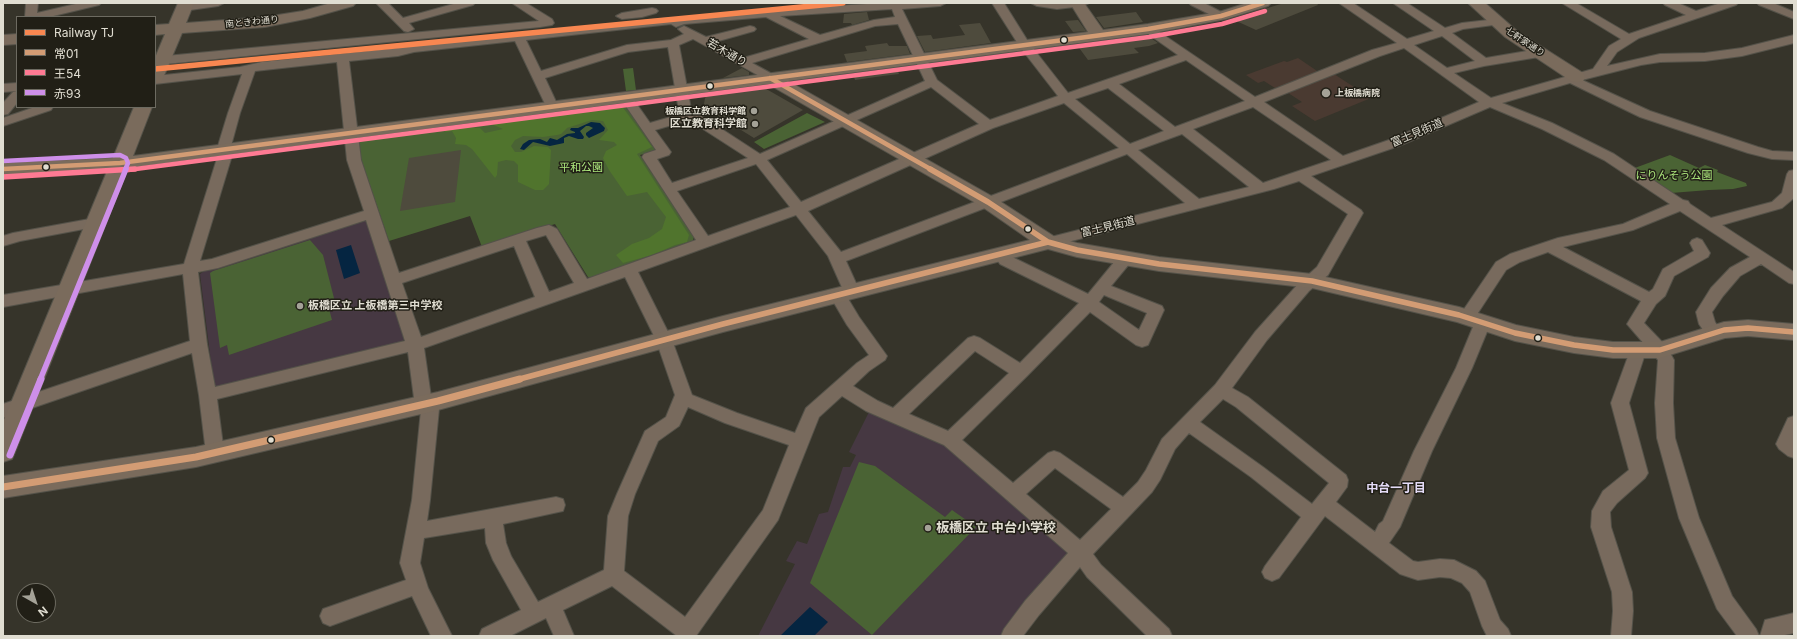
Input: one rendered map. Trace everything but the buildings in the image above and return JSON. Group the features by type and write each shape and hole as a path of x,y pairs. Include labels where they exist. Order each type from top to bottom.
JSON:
{"street":[{"path":"31,16 32,3"},
{"path":"38,16 95,3"},
{"path":"156,71 184,6 218,3"},
{"name":"南ときわ通り","path":"156,30 234,25 279,20 348,3"},
{"path":"382,3 412,33 413,36"},
{"path":"401,22 468,3"},
{"path":"518,3 548,21 548,23"},
{"name":"若木通り","path":"639,3 988,202 1048,242 1077,250 1125,259 1312,281 1475,320 1515,333 1574,345 1638,351 1660,350 1724,330 1748,328 1794,332"},
{"path":"156,71 250,68 398,52 414,48 682,21 895,4 940,3"},
{"path":"998,3 1024,45 1066,98 1196,204"},
{"path":"1037,3 1052,6 1080,4 1098,35"},
{"path":"1195,3 1221,16"},
{"path":"3,169 120,162 1024,45 1148,28 1221,16 1263,3"},
{"path":"1345,3 1405,43 1465,87 1490,102 1595,149 1683,204 1794,279"},
{"path":"1399,3 1444,32 1484,62"},
{"name":"七軒家通り","path":"1476,3 1497,22 1574,78"},
{"path":"1569,4 1589,3"},
{"path":"1669,3 1695,15"},
{"path":"1597,72 1612,50 1629,39 1647,30 1695,15 1719,5 1732,3"},
{"path":"1763,3 1794,16"},
{"path":"156,71 413,36 747,4"},
{"path":"895,4 932,82 988,125"},
{"path":"1569,4 1610,30 1629,39"},
{"path":"769,13 772,16 819,39"},
{"path":"742,62 874,23 902,20"},
{"path":"838,259 1405,43 1462,26 1497,22"},
{"path":"1148,28 1341,161"},
{"path":"706,41 750,29"},
{"path":"538,76 627,50 673,44 694,34"},
{"path":"519,37 552,106"},
{"path":"3,40 16,39"},
{"name":"富士見街道","path":"3,487 215,453 428,403 664,340 1260,188 1394,143 1490,102 1574,78 1647,60 1704,57 1742,52 1794,39"},
{"path":"614,575 687,631 771,514 812,413 863,367 879,356 853,322 845,294 838,259 799,209 759,159 685,111 673,44"},
{"path":"1445,72 1484,62 1539,53"},
{"path":"208,395 415,345 799,209 988,125 1187,56"},
{"path":"343,58 354,160 415,345 423,398 428,403 430,409 421,500 410,563 418,585 442,636"},
{"path":"215,453 208,395 199,344 190,268 226,149 234,113 250,68"},
{"path":"3,78 16,76"},
{"path":"1574,78 1599,94 1665,121 1753,150 1772,155 1793,156 1794,142"},
{"path":"668,189 759,159 932,82"},
{"path":"1110,83 1260,188"},
{"path":"3,88 16,87"},
{"path":"3,111 16,96"},
{"path":"625,96 664,152 649,156 668,189 705,242"},
{"path":"3,122 45,108"},
{"path":"3,452 12,408 70,289 95,223 143,108"},
{"path":"648,128 691,115"},
{"path":"1710,223 1776,205 1789,195 1794,174"},
{"path":"1011,636 1032,608 1081,553 1145,487 1153,475 1168,444 1221,390 1261,336 1304,287 1323,272 1356,214 1300,175"},
{"path":"1378,546 1386,530 1390,527 1423,450 1464,368 1475,320 1491,279 1501,266 1515,258 1549,246 1628,227 1683,204"},
{"path":"3,301 213,264 372,213"},
{"path":"3,241 18,236 95,223"},
{"path":"393,281 542,231 549,230 552,232 583,286"},
{"path":"518,239 544,299"},
{"path":"1697,243 1703,253 1668,274 1659,292 1650,300 1635,324 1660,350 1666,360 1664,403 1666,438 1689,518 1724,602 1749,636"},
{"path":"1549,246 1650,300"},
{"path":"1000,254 1005,260 1081,297 1142,341 1156,310 1101,288"},
{"path":"1714,333 1707,324 1704,312 1717,292 1734,272 1761,258"},
{"path":"950,440 1021,372 1088,303 1125,259"},
{"path":"614,575 618,516 626,494 651,436 673,421 684,395 664,340 629,270"},
{"path":"896,416 974,342 1021,372"},
{"path":"12,408 199,344"},
{"path":"1621,636 1623,611 1622,592 1601,527 1601,511 1610,497 1639,473 1620,403 1638,351"},
{"path":"840,387 872,406 950,440 1081,553 1094,571 1162,636"},
{"path":"1221,390 1242,402 1339,480 1338,487 1318,510 1272,572"},
{"path":"683,398 731,418 800,442"},
{"path":"1188,423 1257,472 1378,546 1407,568 1418,571 1440,568 1454,569 1469,577 1478,587 1492,626 1501,636"},
{"path":"1794,423 1785,444 1794,451"},
{"path":"1013,495 1054,458 1124,508"},
{"path":"416,531 493,518 556,505"},
{"path":"493,518 496,543 503,560 564,636"},
{"path":"489,636 614,575"},
{"path":"330,616 418,585"},
{"path":"1770,636 1772,627 1794,623"}],"shaded area":[{"name":"上板橋病院","path":"1298,58 1326,77 1334,74 1371,98 1315,121 1292,106 1302,102 1279,87 1275,88 1264,81 1258,83 1246,75 1284,61 1287,62"},
{"name":"板橋区立 上板橋第三中学校","path":"365,219 369,220 406,337 402,342 223,387 214,386 200,274 210,267"},
{"name":"板橋区立 中台小学校","path":"869,412 950,446 1067,548 1070,555 1004,636 758,636 795,564 786,561 797,541 807,544 819,514 828,512 843,467 850,467 856,455 849,452"}],"green space":[{"path":"633,68 636,90 626,91 623,69"},
{"name":"平和公園","path":"623,103 656,148 654,151 640,155 694,237 692,243 594,277 588,277 555,224 482,247 470,216 389,241 360,157 358,138 363,135"},
{"path":"621,105 652,147 637,154 689,235 687,242 675,245 652,255 623,263 616,255 632,244 649,238 662,229 666,217 647,192 627,196 609,170 603,158 606,151 617,145 614,142 599,140 608,130 603,121 592,120 567,128 561,134 557,135 543,137 523,136 515,140 511,146 515,152 521,152 534,146 548,147 551,150 549,184 543,190 535,190 518,182 518,165 514,161 506,160 498,162 497,175 495,178 472,149 466,145 455,144 456,138 452,131 445,132 447,125 459,123 459,127 480,128 485,133 503,129 489,123 492,119"},
{"path":"807,113 825,122 764,149 754,142"},
{"name":"にりんそう公園","path":"1670,155 1699,168 1705,165 1718,170 1717,172 1746,183 1747,186 1733,189 1671,193 1632,169"},
{"path":"310,240 323,255 336,306 329,309 332,320 229,355 227,345 220,348 210,273"},
{"path":"859,462 875,466 945,517 952,510 976,527 872,635 810,583"}],"water":[{"path":"591,122 600,123 605,128 604,131 589,138 586,133 593,128 586,126 580,131 584,137 583,139 569,136 564,138 564,143 550,146 533,142 524,150 520,149 523,144 529,140 540,139 547,142 550,138 557,140 567,134 575,133 570,130 571,128 578,128"},
{"path":"351,245 360,273 344,279 336,250"},
{"path":"810,607 828,622 814,636 780,636"}],"railway":[{"path":"792,7 833,3"}],"rail line":[{"name":"TJ","path":"156,69 843,3"}],"transit line":[{"name":"常01","path":"3,169 120,163 1148,29 1221,16 1263,3"},
{"name":"王54","path":"3,177 121,171 1149,37 1222,24 1265,11"},
{"name":"常01","path":"770,78 988,202 1048,242 1077,250 1159,264 1312,281 1459,315 1515,333 1574,345 1613,350 1660,350 1724,330 1748,328 1794,332"},
{"name":"赤93","path":"3,161 120,155 126,158 128,163 10,455"},
{"name":"常01","path":"3,487 196,457 438,401 723,324 1048,242"}],"place":[{"name":"上板橋病院","path":"1326,93"},
{"name":"板橋区立教育科学館","path":"754,111"},
{"name":"区立教育科学館","path":"755,124"},
{"name":"板橋区立 上板橋第三中学校","path":"300,306"},
{"name":"板橋区立 中台小学校","path":"928,528"}],"district":[{"name":"中台一丁目","path":"1396,488"}]}
